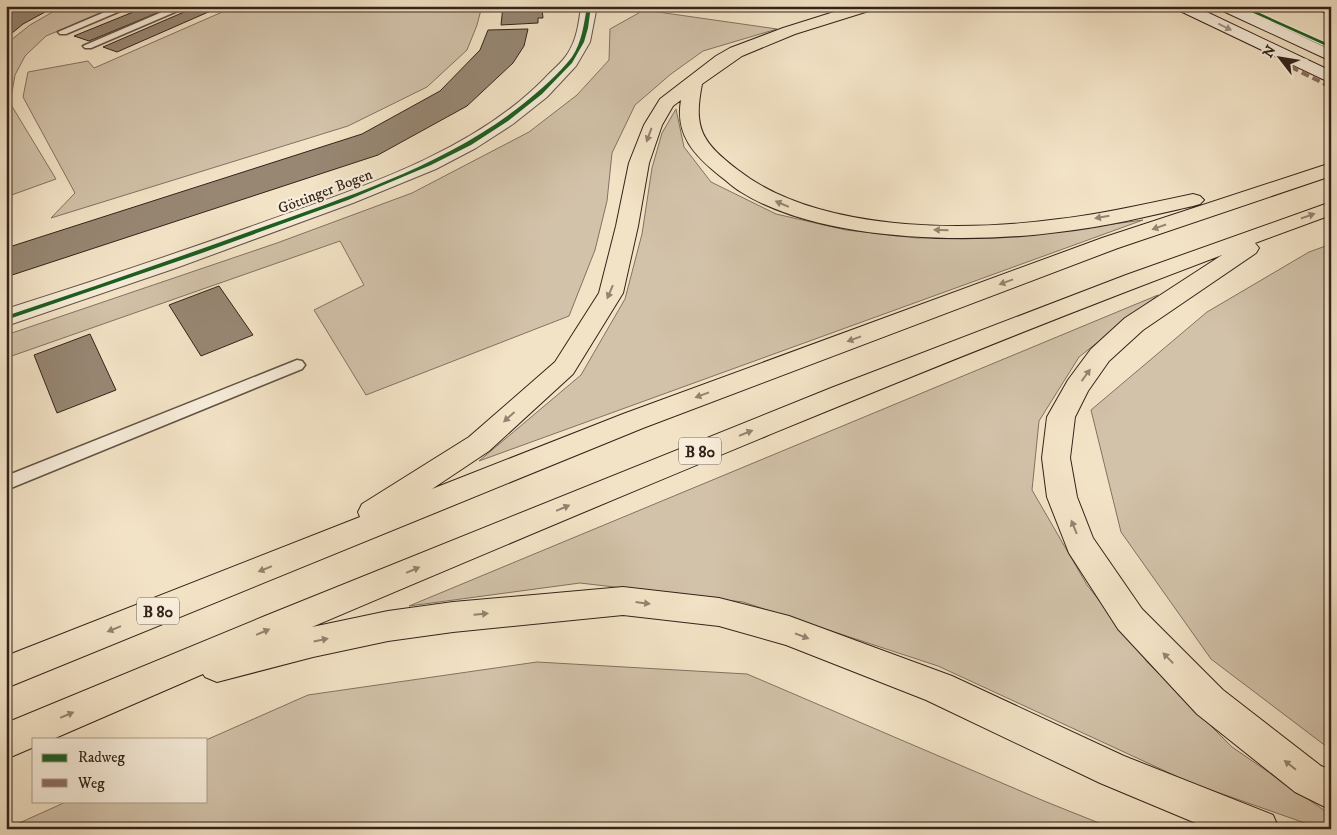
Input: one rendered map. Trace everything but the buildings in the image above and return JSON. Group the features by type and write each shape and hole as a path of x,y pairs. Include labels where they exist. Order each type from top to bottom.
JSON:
{"highway":[{"path":"310,551 479,444 564,368 611,293 628,226 639,163 653,125 666,103 722,60 754,43 870,6"},
{"path":"694,81 688,111 695,138 730,176 762,195 791,208 824,217 901,229 977,232 1042,228 1305,177"},
{"name":"B 80","path":"6,672 632,421 1110,243 1331,169"},
{"name":"B 80","path":"6,741 121,691 693,454 1028,319 1331,208"},
{"path":"1284,224 1134,324 1100,355 1077,387 1061,418 1056,458 1062,497 1080,544 1130,619 1210,702 1308,779 1331,791"},
{"path":"121,691 313,642 388,626 453,617 623,601 719,612 789,631 939,688 1114,770 1259,829"}],"street":[{"name":"Göttinger Bogen","path":"6,318 147,271 319,209 412,171 462,147 514,115 533,100 571,62 584,41 589,6"},
{"path":"1181,6 1331,78"},
{"path":"1224,6 1331,56"}],"lane":[{"path":"63,32 128,6"},
{"path":"88,46 185,6"},
{"path":"6,483 297,365"}],"shaded area":[{"path":"63,6 118,6 46,36 25,56 15,75 10,103 56,179 6,197 6,44 30,25"},
{"path":"236,6 482,6 467,50 427,87 348,126 51,218 75,193 23,97 28,72 88,61 94,68"},
{"path":"644,10 777,29 703,51 671,74 635,105 612,153 607,201 595,250 569,316 366,395 314,310 364,285 340,241 6,358 6,335 277,243 412,193 529,132 577,95 609,60 610,29"},
{"path":"676,109 684,147 711,182 776,214 846,230 917,238 1030,235 1143,220 479,461 581,375 625,299 642,234 652,168 662,133"},
{"path":"1331,244 1331,750 1211,659 1121,532 1091,410 1207,312 1309,252"},
{"path":"1158,295 1079,357 1039,421 1032,490 1087,585 1148,663 1232,747 1331,815 1331,829 1322,829 1191,783 938,666 743,602 580,583 409,606"},
{"path":"537,662 747,674 1114,829 6,829 66,802 208,802 208,739 308,695"}],"marked path":[{"path":"1291,67 1331,87"}],"cycle path":[{"path":"6,318 200,252 346,199 429,164 469,144 506,120 540,93 570,62 581,42 589,6"},
{"path":"1240,6 1331,47"}]}
